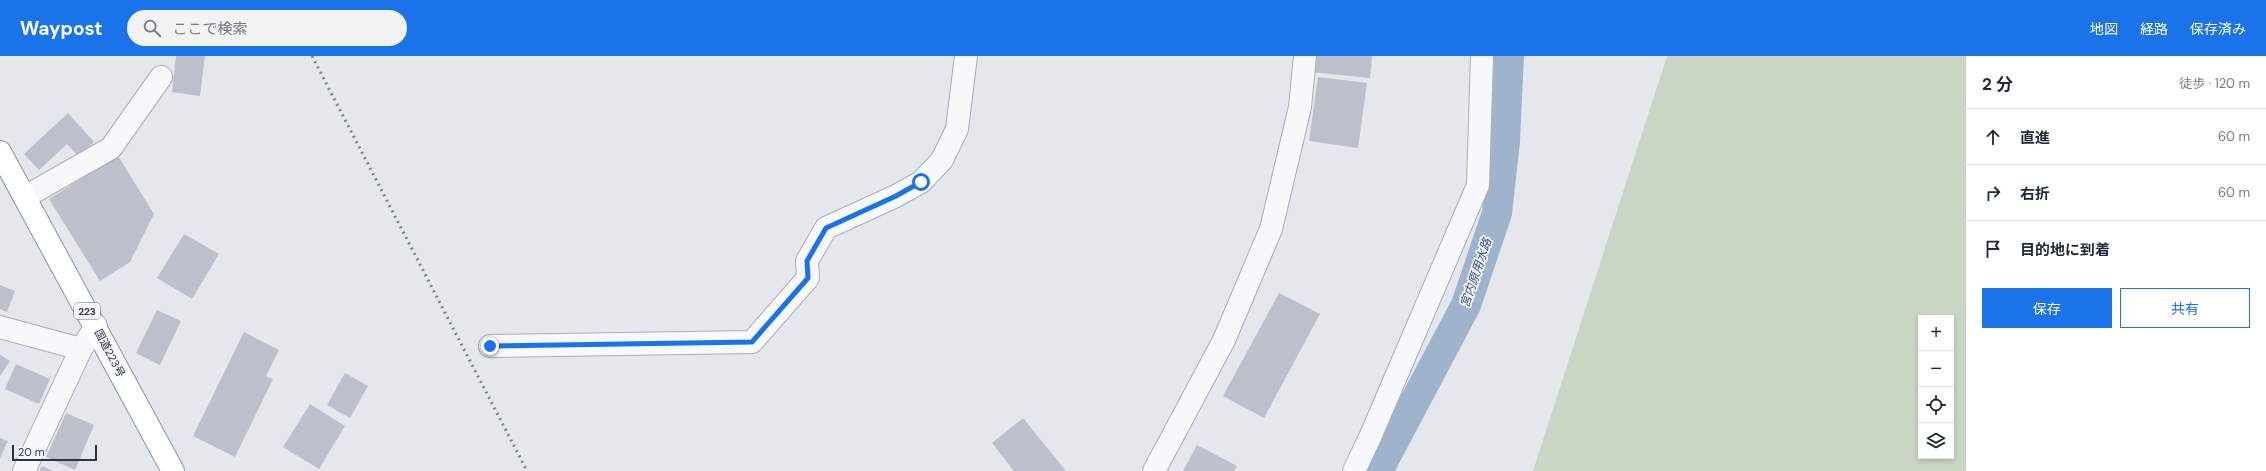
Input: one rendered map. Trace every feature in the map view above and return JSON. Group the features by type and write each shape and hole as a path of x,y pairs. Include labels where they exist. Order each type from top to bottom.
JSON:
{"highway":[{"name":"国道223号","path":"0,152 96,326 173,471"}],"street":[{"path":"490,346 752,342 808,278 807,261 826,228 896,196 921,182 942,160 957,129 966,56"},
{"path":"1154,471 1224,340 1271,229 1300,108 1305,56"},
{"path":"1354,471 1371,436 1478,184 1482,56"},
{"path":"25,197 111,148 162,77"},
{"path":"24,471 81,349 96,326"},
{"path":"0,327 81,349"}],"green space":[{"path":"1667,56 1966,56 1966,471 1533,471"}],"building":[{"path":"176,56 205,56 200,96 172,92"},
{"path":"1313,56 1372,56 1370,78 1311,72"},
{"path":"1318,77 1367,83 1358,148 1309,141"},
{"path":"68,113 94,142 78,156 67,144 39,170 24,154"},
{"path":"118,156 154,214 130,262 100,281 49,199"},
{"path":"184,234 219,254 192,299 157,278"},
{"path":"0,285 15,291 7,312 0,309"},
{"path":"1279,293 1320,314 1264,418 1223,396"},
{"path":"157,310 181,321 160,365 136,353"},
{"path":"244,332 279,350 266,376 273,379 235,457 193,436"},
{"path":"0,355 10,361 0,376"},
{"path":"16,364 50,379 39,404 5,389"},
{"path":"345,373 368,386 350,418 327,405"},
{"path":"310,404 345,426 319,469 283,447"},
{"path":"66,413 94,425 75,470 46,457"},
{"path":"1023,418 1066,471 1014,471 992,443"},
{"path":"0,438 8,441 0,458"},
{"path":"1197,445 1237,466 1234,471 1183,471"},
{"path":"42,466 53,471 39,471"}],"waterway":[{"name":"宮内原用水路","path":"1378,471 1466,305 1497,213 1505,141 1509,56"}],"railway":[{"path":"312,56 527,471"}],"route":[{"path":"490,346 752,342 808,278 807,261 826,228 896,196 921,182"}]}
